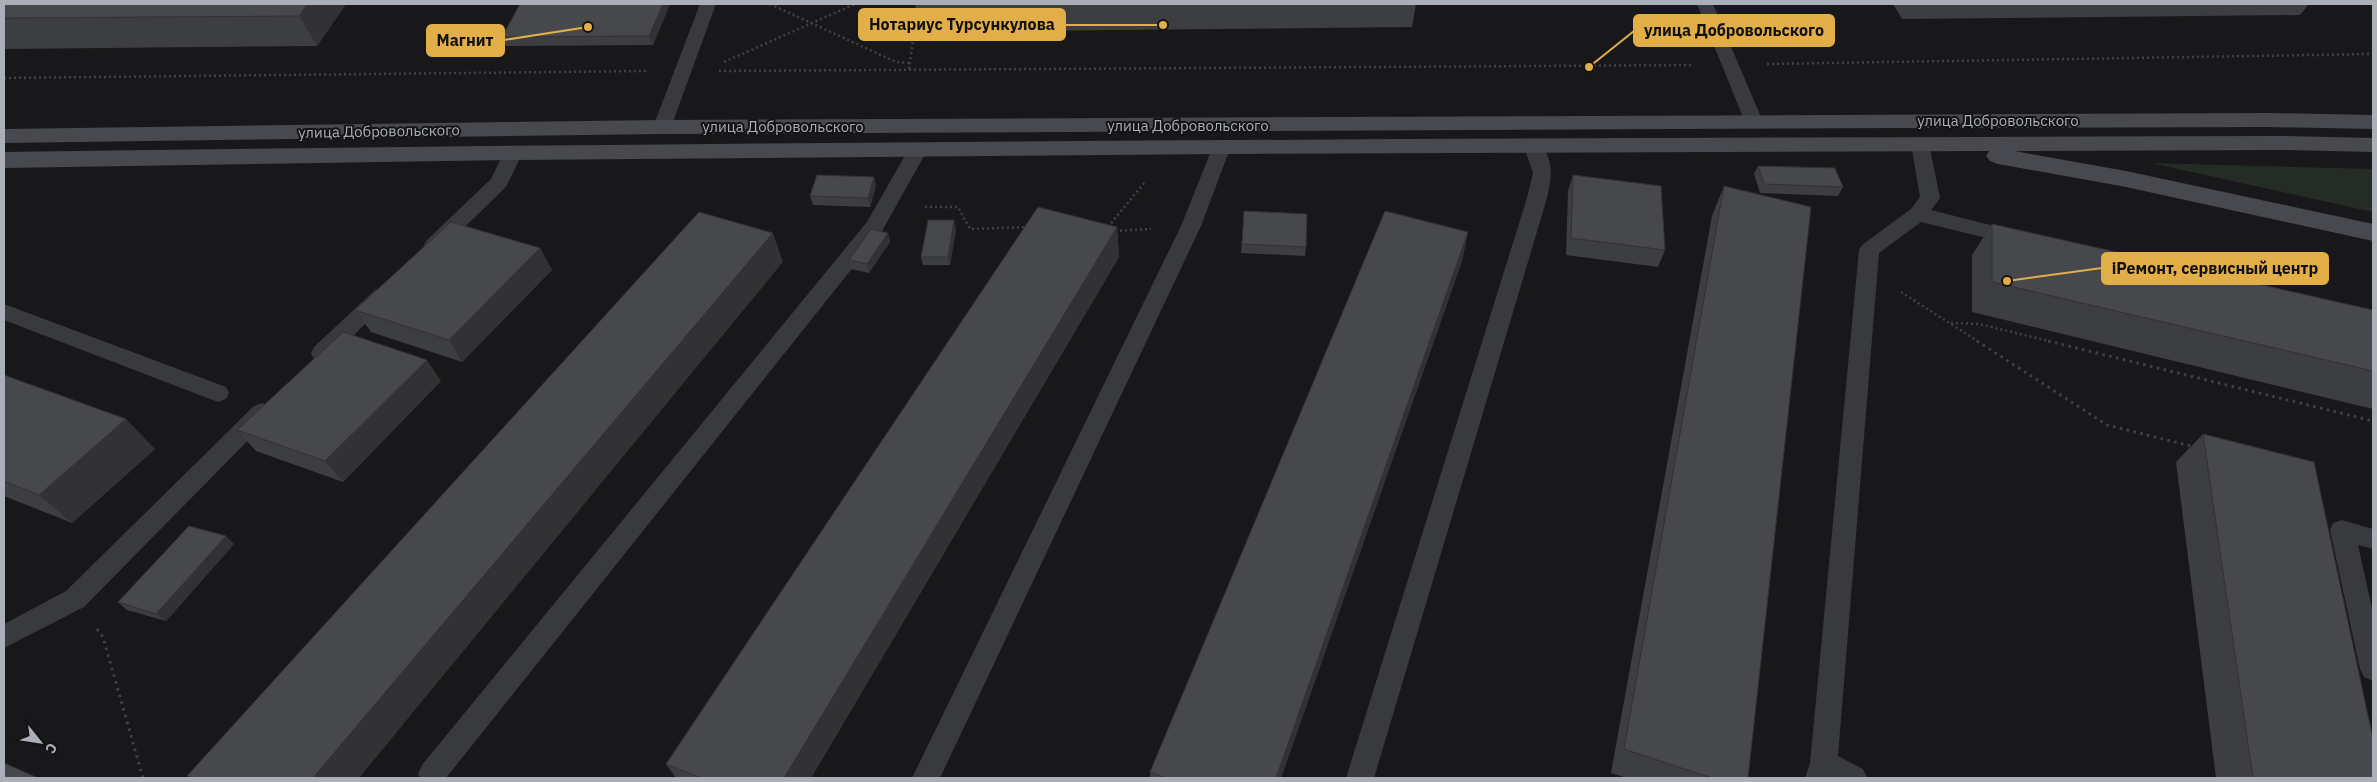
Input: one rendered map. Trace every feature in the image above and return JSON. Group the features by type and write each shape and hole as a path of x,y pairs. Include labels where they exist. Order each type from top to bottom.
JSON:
{"main road":[{"name":"улица Добровольского","path":"4,136 662,127 2248,120 2373,122"},
{"path":"1754,122 1765,146"},
{"name":"улица Добровольского","path":"1920,144 2126,179 2373,233"},
{"name":"улица Добровольского","path":"4,160 513,152 1222,146 2373,145"}],"lane":[{"path":"662,127 708,4"},
{"path":"1705,4 1754,122"},
{"path":"1853,778 1821,770 1869,250 1918,214 1930,198 1920,144"},
{"path":"926,778 1191,226 1222,146"},
{"path":"1360,778 1537,198 1543,172 1534,147"},
{"path":"432,774 874,226 918,149"},
{"path":"422,256 499,182 513,152"},
{"path":"1918,214 2034,243"},
{"path":"310,364 394,283"},
{"path":"4,312 218,393"},
{"path":"4,637 75,599 276,398"},
{"path":"2373,539 2342,530 2373,669"}],"path":[{"path":"770,4 896,62 910,63"},
{"path":"855,4 725,62 717,70 1731,65 2373,54"},
{"path":"909,69 918,4"},
{"path":"4,78 684,71"},
{"path":"1107,228 1146,180"},
{"path":"885,208 958,206 970,229 1030,227"},
{"path":"1099,224 1116,232 1191,226"},
{"path":"1867,275 1904,293 2107,426 2201,449"},
{"path":"1950,323 1979,324 2373,421"},
{"path":"75,599 103,638 143,778"}],"shaded area":[{"path":"2151,163 2373,169 2373,212"}],"building":[{"path":"4,4 307,4 299,16 4,18"},
{"path":"520,4 663,4 649,36 502,37"},
{"path":"1758,166 1835,168 1843,187 1764,184"},
{"path":"817,175 874,177 868,198 810,196"},
{"path":"1573,175 1661,186 1665,250 1571,238"},
{"path":"1724,186 1811,207 1748,778 1712,778 1624,749"},
{"path":"1038,207 1117,227 784,778 701,778 666,764"},
{"path":"1244,211 1307,214 1306,247 1242,244"},
{"path":"1385,211 1468,232 1276,778 1166,778 1150,772"},
{"path":"699,212 773,233 313,778 193,778 187,776"},
{"path":"928,220 954,220 948,257 921,257"},
{"path":"451,222 540,248 449,340 355,310"},
{"path":"1992,224 2373,310 2373,371 1992,282"},
{"path":"871,229 888,233 867,264 849,260"},
{"path":"343,332 427,360 325,461 237,430"},
{"path":"4,375 126,419 39,495 4,481"},
{"path":"2203,434 2314,462 2373,739 2373,778 2253,778"},
{"path":"189,526 226,536 156,614 118,602"},
{"path":"4,763 38,778 4,778"}],"place":[{"name":"Нотариус Турсункулова","path":"1163,25"},
{"name":"Магнит","path":"588,27"},
{"name":"улица Добровольского","path":"1589,67"},
{"name":"iРемонт, сервисный центр","path":"2007,281"}]}
